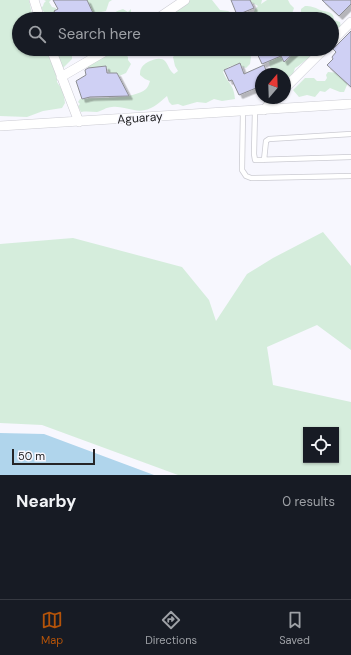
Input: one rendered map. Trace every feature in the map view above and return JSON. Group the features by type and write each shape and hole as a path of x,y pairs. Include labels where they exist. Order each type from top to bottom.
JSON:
{"street":[{"path":"34,0 38,12"},
{"path":"167,12 185,0"},
{"path":"339,34 351,22"},
{"path":"54,56 79,122"},
{"path":"61,77 97,56"},
{"path":"291,82 317,56"},
{"path":"259,110 267,104"},
{"name":"Aguaray","path":"0,126 351,104"}],"lane":[{"path":"259,110 254,154 256,160 351,157"},
{"path":"242,111 242,170 246,176 251,178 351,176"},
{"path":"264,160 266,141 269,139 351,134"}],"green space":[{"path":"0,0 29,0 32,12 12,12 12,56 49,56 57,72 57,82 63,91 65,103 62,108 43,111 27,117 0,116"},
{"path":"44,0 51,0 49,2 52,7 56,8 56,12 44,12 41,8 46,1"},
{"path":"78,0 112,0 109,2 106,11 101,12 92,12 87,1"},
{"path":"181,0 212,0 220,10 230,12 163,12"},
{"path":"247,0 262,0 261,4 267,0 288,0 294,8 292,12 254,12 258,6"},
{"path":"305,6 328,12 301,12 301,9"},
{"path":"123,9 128,12 116,12"},
{"path":"57,56 72,56 72,59 63,68"},
{"path":"98,56 127,56 131,64 126,73 119,76 117,73 111,74 106,66 92,68 86,67"},
{"path":"274,56 281,56 284,62 291,56 311,56 295,68 291,75 291,68 271,68 269,62"},
{"path":"173,57 251,57 250,64 246,68 233,66 228,67 223,72 232,87 235,99 222,101 214,99 206,103 197,102 183,106 178,104 172,105 167,96 156,105 139,111 115,107 97,112 81,112 78,106 80,104 78,102 80,99 133,95 146,89 150,81 140,75 140,70 142,66 152,60 163,59 174,74 178,71"},
{"path":"328,72 339,73 350,78 344,92 330,88 325,92 320,91 315,97 307,95 299,97 293,90 305,78 314,78 317,81 325,81"},
{"path":"323,232 351,266 351,350 317,325 267,347 273,385 351,402 351,475 178,475 42,425 0,423 0,244 73,238 182,267 209,300 216,321 247,274 273,258"}],"water":[{"path":"0,433 44,434 154,475 0,475"}],"building":[{"path":"53,0 87,0 93,12 54,12 58,9"},
{"path":"231,0 250,0 254,8 244,12 236,12"},
{"path":"322,0 351,0 351,4 339,16 339,12 335,12"},
{"path":"351,31 351,87 327,65 333,59 333,56 339,56 339,43"},
{"path":"258,56 281,56 262,64"},
{"path":"281,56 290,56 284,62"},
{"path":"240,63 244,74 255,69 255,88 239,95 232,80 229,81 224,70"},
{"path":"264,65 265,68 257,68"},
{"path":"106,66 107,73 117,73 129,96 90,97 82,99 76,81 86,75 85,70 88,68"}]}
